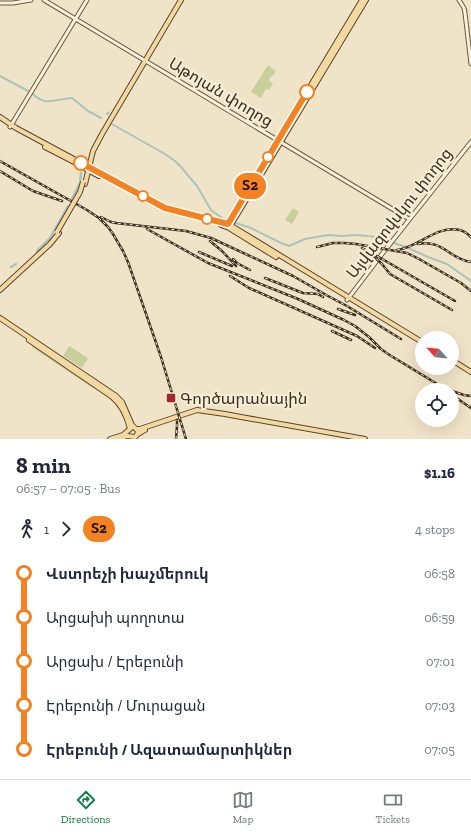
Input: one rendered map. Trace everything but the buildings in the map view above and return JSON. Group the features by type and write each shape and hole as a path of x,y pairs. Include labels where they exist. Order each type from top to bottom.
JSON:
{"main road":[{"path":"0,2 13,3 27,0"},
{"path":"0,2 13,4 32,0"},
{"name":"Աթոյան փողոց","path":"44,0 409,219"},
{"path":"10,126 87,0"},
{"path":"0,289 58,233 84,183 94,144 100,132 180,0"},
{"path":"228,226 362,0"},
{"path":"279,141 366,0"},
{"path":"460,0 465,13 471,64"},
{"path":"0,117 10,126"},
{"path":"0,120 161,209 228,226 415,340"},
{"name":"Այվազովսկու փողոց","path":"348,298 471,142"},
{"path":"0,318 120,402 127,412 135,435"},
{"path":"0,321 12,327"},
{"path":"459,366 471,373"},
{"path":"120,402 129,430 128,433 135,435"},
{"path":"135,435 142,429 197,410 365,439"},
{"path":"117,439 135,435 141,431 195,412 356,439"},
{"path":"110,439 133,428 135,435"}],"green space":[{"path":"268,65 276,71 269,80 273,84 269,90 266,89 261,98 251,92"},
{"path":"293,208 299,212 292,224 285,220"},
{"path":"33,345 95,386 93,388 36,350 32,347"},
{"path":"69,346 88,358 82,368 63,356"}],"waterway":[{"path":"0,76 28,91"},
{"path":"33,94 38,98 47,101 72,98 88,111 101,118"},
{"path":"110,123 175,161 197,186 211,210 226,221"},
{"path":"72,199 80,183 81,173"},
{"path":"37,251 50,238 68,206"},
{"path":"236,223 251,228 283,244"},
{"path":"284,244 289,246 305,239 328,235 368,236"},
{"path":"370,236 389,241"},
{"path":"394,243 447,264 471,281"},
{"path":"11,267 16,264"}],"railway":[{"path":"0,161 87,210 99,218 113,234 128,262 161,357 186,439"},
{"path":"0,171 33,191 62,201"},
{"path":"101,217 116,223 186,231 211,238 293,276 347,306 401,339"},
{"path":"147,229 208,263 298,299 344,320 355,326 388,354 436,383"},
{"path":"397,250 413,245 435,233 451,229 460,230 471,237"},
{"path":"210,241 236,266"},
{"path":"317,247 333,243 344,243 407,253 461,283 471,291"},
{"path":"418,244 434,244 463,260 471,262"},
{"path":"362,248 369,252 382,264 390,274 452,310"},
{"path":"199,252 232,266"},
{"path":"377,256 455,301"},
{"path":"233,259 250,270"},
{"path":"230,276 249,288 357,336 375,348"},
{"path":"265,278 303,293 318,294 323,297"},
{"path":"338,309 355,315"},
{"path":"332,331 351,340"},
{"path":"459,393 471,396"},
{"path":"459,400 471,408"},
{"path":"176,439 177,420"}],"bus line":[{"name":"Տ2","path":"81,163 165,208 228,224 307,92"}],"place":[{"name":"Գործարանային","path":"171,398"}]}
